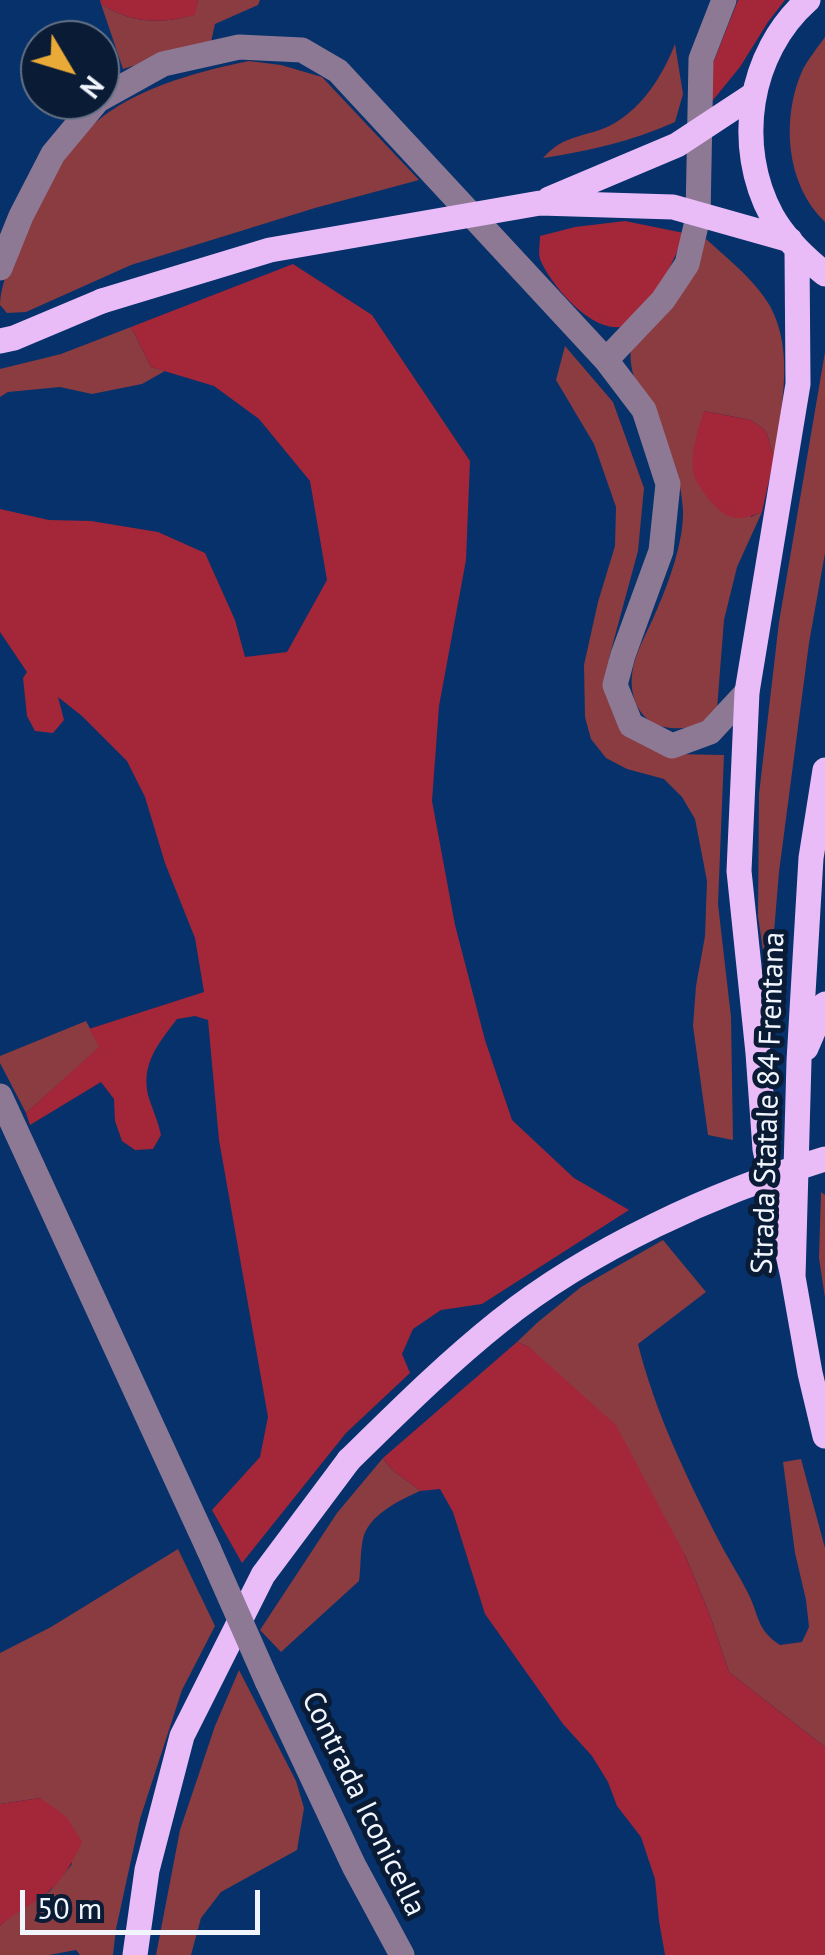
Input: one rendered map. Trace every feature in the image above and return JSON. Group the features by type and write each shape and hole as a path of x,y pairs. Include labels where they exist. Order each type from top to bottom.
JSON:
{"main road":[{"path":"808,0 777,36 762,65 753,96 750,138 757,178 772,216 794,245 825,274"},
{"path":"540,203 677,145 753,96"},
{"path":"0,342 102,301 270,250 540,203 673,207 794,245"},
{"path":"792,1277 765,1149 739,871 747,692 798,384 794,245"},
{"name":"Strada Statale 84 Frentana","path":"825,770 811,858 792,1277 825,1436"},
{"path":"800,1062 825,1004"},
{"path":"134,1955 147,1870 182,1736 263,1576 349,1460 430,1380 502,1319 566,1275 707,1202 752,1182 825,1159"}],"street":[{"path":"606,360 663,300 687,264 698,217 700,60 724,0"},
{"path":"120,88 163,64 239,47 302,50 338,71 606,360 644,410 668,484 661,551 615,685 632,725 672,746 710,732 747,692"},
{"path":"0,268 21,216 54,154 82,120"},
{"name":"Contrada Iconicella","path":"0,1096 267,1681 354,1866 402,1955"}],"shaded area":[{"path":"100,0 198,0 195,15 158,21 135,19 101,4"},
{"path":"198,0 260,0 258,5 215,24 211,42 123,69 120,20 106,20 101,4 135,19 157,21 194,15"},
{"path":"738,0 785,0 709,105 711,68"},
{"path":"825,37 825,222 802,189 795,170 790,128 803,69"},
{"path":"675,44 683,94 675,122 610,144 543,158 560,144 613,124 634,109 658,78"},
{"path":"249,61 322,77 419,180 131,265 26,312 7,313 0,305 10,264 58,170 85,132 99,120 120,120 120,106 126,102 200,73"},
{"path":"625,221 684,233 668,271 640,314 620,327 608,326 584,314 552,281 540,259 540,236"},
{"path":"706,239 749,279 770,306 782,342 784,381 774,458 766,431 751,420 704,411 751,517 762,512 737,567 724,620 717,709 707,724 675,728 647,719 632,689 636,656 674,563 683,510 677,472 639,392 631,359 632,344 697,262"},
{"path":"293,264 372,315 470,461 466,560 439,706 432,801 455,925 485,1040 512,1120 574,1178 629,1210 482,1304 441,1310 413,1329 402,1354 410,1373 346,1433 242,1563 212,1510 260,1457 268,1417 219,1140 208,1020 195,1016 177,1019 149,1063 146,1084 161,1135 153,1149 135,1150 122,1141 115,1121 114,1099 101,1082 30,1125 26,1113 99,1047 89,1029 204,992 195,938 165,863 145,797 127,761 58,697 64,720 53,733 35,731 27,716 23,678 27,672 0,632 0,509 49,520 91,521 158,532 205,553 235,620 245,657 287,652 327,580 310,481 259,419 214,386 151,367 131,327"},
{"path":"131,327 151,367 165,371 142,384 92,394 60,387 8,392 0,397 0,369 61,354"},
{"path":"565,346 613,402 644,488 638,551 609,658 612,711 622,726 672,754 724,755 718,904 731,1017 733,1140 708,1135 693,1026 705,936 707,881 695,819 682,797 664,779 627,769 606,758 591,739 585,717 584,665 615,546 616,507 594,444 556,380"},
{"path":"825,352 825,553 779,872 769,992 758,916 759,794 779,622"},
{"path":"704,411 751,420 766,431 774,458 762,512 743,518 726,515 699,486 693,460"},
{"path":"86,1021 100,1047 26,1113 0,1056"},
{"path":"821,1192 825,1195 825,1298 819,1258"},
{"path":"663,1240 706,1292 638,1344 645,1369 694,1492 748,1593 762,1628 780,1645 802,1642 809,1627 783,1462 801,1459 825,1548 825,1747 729,1672 685,1555 529,1347 517,1342 581,1287"},
{"path":"517,1342 529,1347 616,1425 685,1555 729,1672 825,1747 825,1955 665,1955 655,1879 641,1837 617,1806 592,1756 563,1724 485,1614 453,1512 440,1489 420,1491 383,1458"},
{"path":"383,1458 420,1491 386,1509 371,1523 363,1539 359,1581 281,1652 260,1630 337,1513"},
{"path":"178,1549 215,1626 182,1690 140,1819 113,1955 80,1955 76,1950 49,1955 0,1955 0,1926 50,1891 72,1864 40,1798 0,1804 0,1653 51,1627"},
{"path":"239,1670 296,1781 304,1808 297,1850 221,1892 201,1918 191,1955 156,1955 180,1830 215,1726"},
{"path":"40,1798 66,1816 82,1842 54,1886 0,1926 0,1804"}]}
